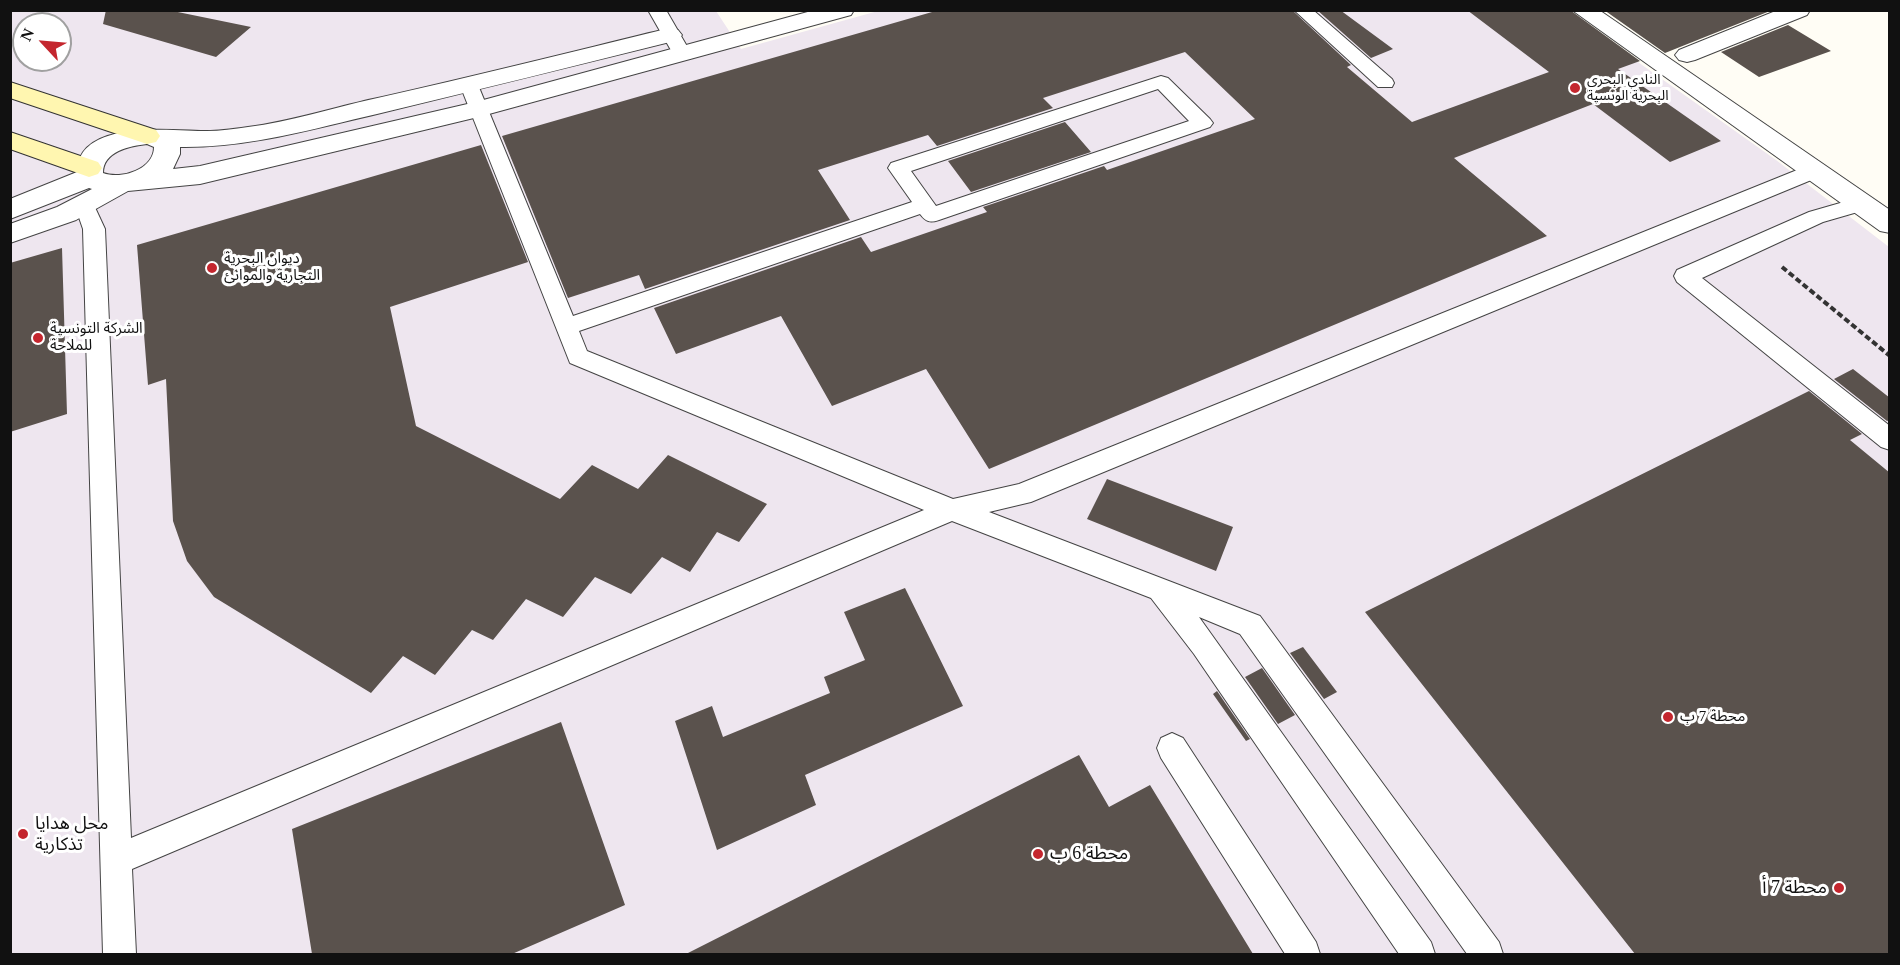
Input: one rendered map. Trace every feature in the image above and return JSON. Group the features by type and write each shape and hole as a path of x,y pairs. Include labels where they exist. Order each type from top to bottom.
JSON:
{"street":[{"path":"10,140 90,172 102,183 200,175 478,109 676,45 768,10"},
{"path":"90,172 93,159 117,142 154,137 210,139 250,135 469,85 843,10"},
{"path":"1583,10 1890,224"},
{"path":"1623,10 1890,196"},
{"path":"1687,55 1799,10"},
{"path":"10,89 154,137 167,144 169,152 165,161 150,174 123,183 85,206 45,224 10,234"},
{"path":"10,210 90,172"}],"lane":[{"path":"657,10 676,45"},
{"path":"1302,10 1385,83"},
{"path":"1161,82 1203,123 932,215 925,206 898,168 1161,82"},
{"path":"469,85 578,357 952,510 1161,588 1250,625 1487,954"},
{"path":"116,861 459,714 952,510 1022,494 1814,171"},
{"path":"1861,204 1816,217 1685,276 1890,440"},
{"path":"85,206 94,229 119,954"},
{"path":"566,327 925,206"},
{"path":"1161,588 1204,645 1419,954"},
{"path":"1172,748 1304,954"}],"path":[{"path":"1780,264 1783,270 1862,331 1890,356"}],"shaded area":[{"path":"11,11 716,11 741,49 878,11 1566,11 1776,160 1889,247 1889,954 11,954"}],"building":[{"path":"106,10 168,10 251,27 216,57 103,24"},
{"path":"939,10 1292,10 1351,65 1347,67 1412,122 1549,72 1467,10 1570,10 1640,61 1618,69 1721,141 1670,162 1593,104 1454,158 1547,236 989,469 926,369 832,406 781,316 676,354 654,308 861,237 871,252 987,212 983,207 1104,166 1107,170 1255,119 1185,52 1043,98 1053,108 937,146 928,135 818,170 850,220 645,289 639,275 568,298 502,136"},
{"path":"1317,10 1340,10 1393,49 1371,58"},
{"path":"1604,10 1770,10 1770,11 1665,53"},
{"path":"1788,25 1831,51 1759,77 1721,52"},
{"path":"1065,122 1091,152 971,192 948,161"},
{"path":"481,145 528,262 390,307 416,426 560,499 592,465 638,489 668,455 767,504 739,542 717,532 690,572 662,557 631,594 595,577 563,617 526,599 493,640 472,630 435,675 403,656 371,693 214,597 187,561 173,521 166,379 148,385 137,245"},
{"name":"الشركة التونسية للملاحة","path":"62,248 67,414 10,432 10,263"},
{"path":"1853,369 1890,398 1890,420 1887,421 1834,379"},
{"name":"محطة 7 ب","path":"1809,391 1862,434 1850,440 1890,473 1890,954 1635,954 1365,612"},
{"path":"1107,479 1233,527 1216,571 1087,519"},
{"path":"905,588 963,706 805,775 816,805 717,850 675,721 712,706 723,737 830,693 824,677 865,660 844,612"},
{"path":"1303,647 1337,692 1324,699 1290,653"},
{"path":"1262,668 1295,715 1278,724 1245,677"},
{"path":"1217,691 1250,739 1246,741 1213,694"},
{"path":"561,722 625,905 512,954 312,954 292,829"},
{"name":"محطة 6 ب","path":"1079,755 1109,807 1150,785 1253,954 686,954"}],"place":[{"name":"النادي البحري البحرية الونسية","path":"1575,88"},
{"name":"ديوان البحرية التجارية والموانئ","path":"212,268"},
{"name":"الشركة التونسية للملاحة","path":"38,338"},
{"name":"محطة 7 ب","path":"1668,717"},
{"name":"محل هدايا تذكارية","path":"23,834"},
{"name":"محطة 6 ب","path":"1038,854"},
{"name":"محطة 7 أ","path":"1839,888"}]}
